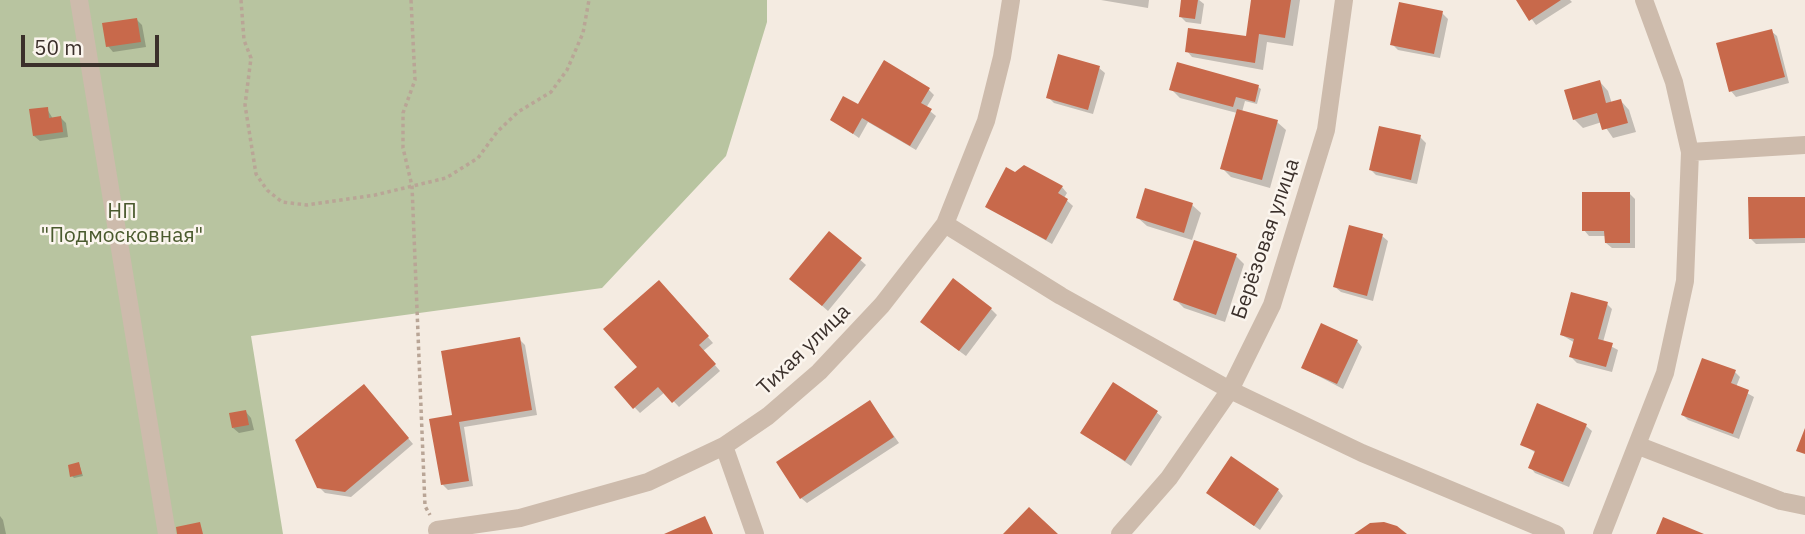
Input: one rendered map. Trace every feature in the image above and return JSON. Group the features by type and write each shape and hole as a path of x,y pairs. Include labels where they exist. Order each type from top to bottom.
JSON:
{"street":[{"path":"79,0 167,534"},
{"name":"Тихая улица","path":"438,532 520,518 648,482 724,446 768,416 820,372 882,305 945,224 986,121 1002,57 1011,0"},
{"name":"Берёзовая улица","path":"1120,534 1169,478 1230,390 1272,305 1326,130 1344,0"},
{"path":"1602,534 1639,446 1665,373 1685,281 1690,152 1674,82 1644,0"},
{"path":"1690,152 1805,145"},
{"path":"945,224 1061,296 1230,390 1362,453 1556,534"},
{"path":"724,446 755,534"},
{"path":"1639,446 1781,501 1805,506"}],"path":[{"path":"241,0 244,40 250,58 245,105 256,174 267,190 282,202 307,205 446,178 478,158 518,112 551,92 567,70 583,33 589,0"},
{"path":"411,0 415,80 403,113 403,148 412,186 425,506 438,532"}],"green space":[{"name":"НП \"Подмосковная\"","path":"0,0 767,0 767,22 726,156 602,288 251,336 283,534 0,534"}],"building":[{"path":"1181,0 1198,0 1195,19 1179,17"},
{"path":"1251,0 1291,0 1285,38 1259,34 1255,63 1185,52 1188,28 1246,36"},
{"path":"1516,0 1561,0 1529,21"},
{"path":"1399,2 1443,11 1434,54 1390,45"},
{"path":"137,18 141,42 106,47 102,23"},
{"path":"1772,29 1785,77 1729,92 1716,43"},
{"path":"1058,54 1100,66 1088,110 1046,98"},
{"path":"884,60 930,88 921,103 932,109 910,146 862,118 853,134 830,120 843,96 858,104"},
{"path":"1177,62 1259,85 1255,102 1236,97 1233,107 1169,90"},
{"path":"1600,80 1606,103 1621,99 1628,123 1602,130 1597,113 1573,120 1564,90"},
{"path":"48,107 49,118 61,116 63,132 33,136 29,109"},
{"path":"1237,109 1278,120 1262,180 1220,169"},
{"path":"1379,126 1421,135 1411,180 1369,170"},
{"path":"1024,165 1063,186 1058,193 1068,199 1046,240 985,207 1006,167 1015,172"},
{"path":"1145,188 1193,203 1184,233 1136,218"},
{"path":"1582,192 1630,192 1630,243 1605,243 1604,231 1582,231"},
{"path":"1748,197 1805,197 1805,238 1749,239"},
{"path":"1349,225 1383,234 1367,296 1333,287"},
{"path":"829,231 862,258 822,306 789,279"},
{"path":"1194,240 1237,254 1216,315 1173,300"},
{"path":"953,278 992,308 959,351 920,322"},
{"path":"659,280 709,336 699,345 716,364 672,403 658,387 633,409 614,387 637,367 603,329"},
{"path":"1571,292 1608,302 1598,339 1613,343 1606,367 1569,357 1574,339 1560,335"},
{"path":"1321,323 1358,340 1337,384 1301,368"},
{"path":"520,337 532,410 459,422 469,481 441,485 429,419 452,415 441,351"},
{"path":"1702,358 1736,370 1731,383 1749,390 1733,434 1681,415"},
{"path":"1113,382 1158,411 1125,461 1080,433"},
{"path":"364,384 409,438 345,492 317,488 295,440"},
{"path":"870,400 894,437 800,499 776,462"},
{"path":"1537,403 1587,424 1563,482 1528,468 1535,451 1520,445"},
{"path":"246,410 249,425 232,428 229,413"},
{"path":"1805,428 1805,454 1796,451"},
{"path":"1231,456 1279,489 1254,526 1206,493"},
{"path":"79,462 82,474 70,477 68,465"},
{"path":"1029,507 1058,534 1003,534"},
{"path":"705,516 713,534 664,534"},
{"path":"1663,517 1704,534 1656,534"},
{"path":"200,522 203,534 177,534 176,527"},
{"path":"1384,522 1397,526 1407,534 1354,534 1370,523"}]}
